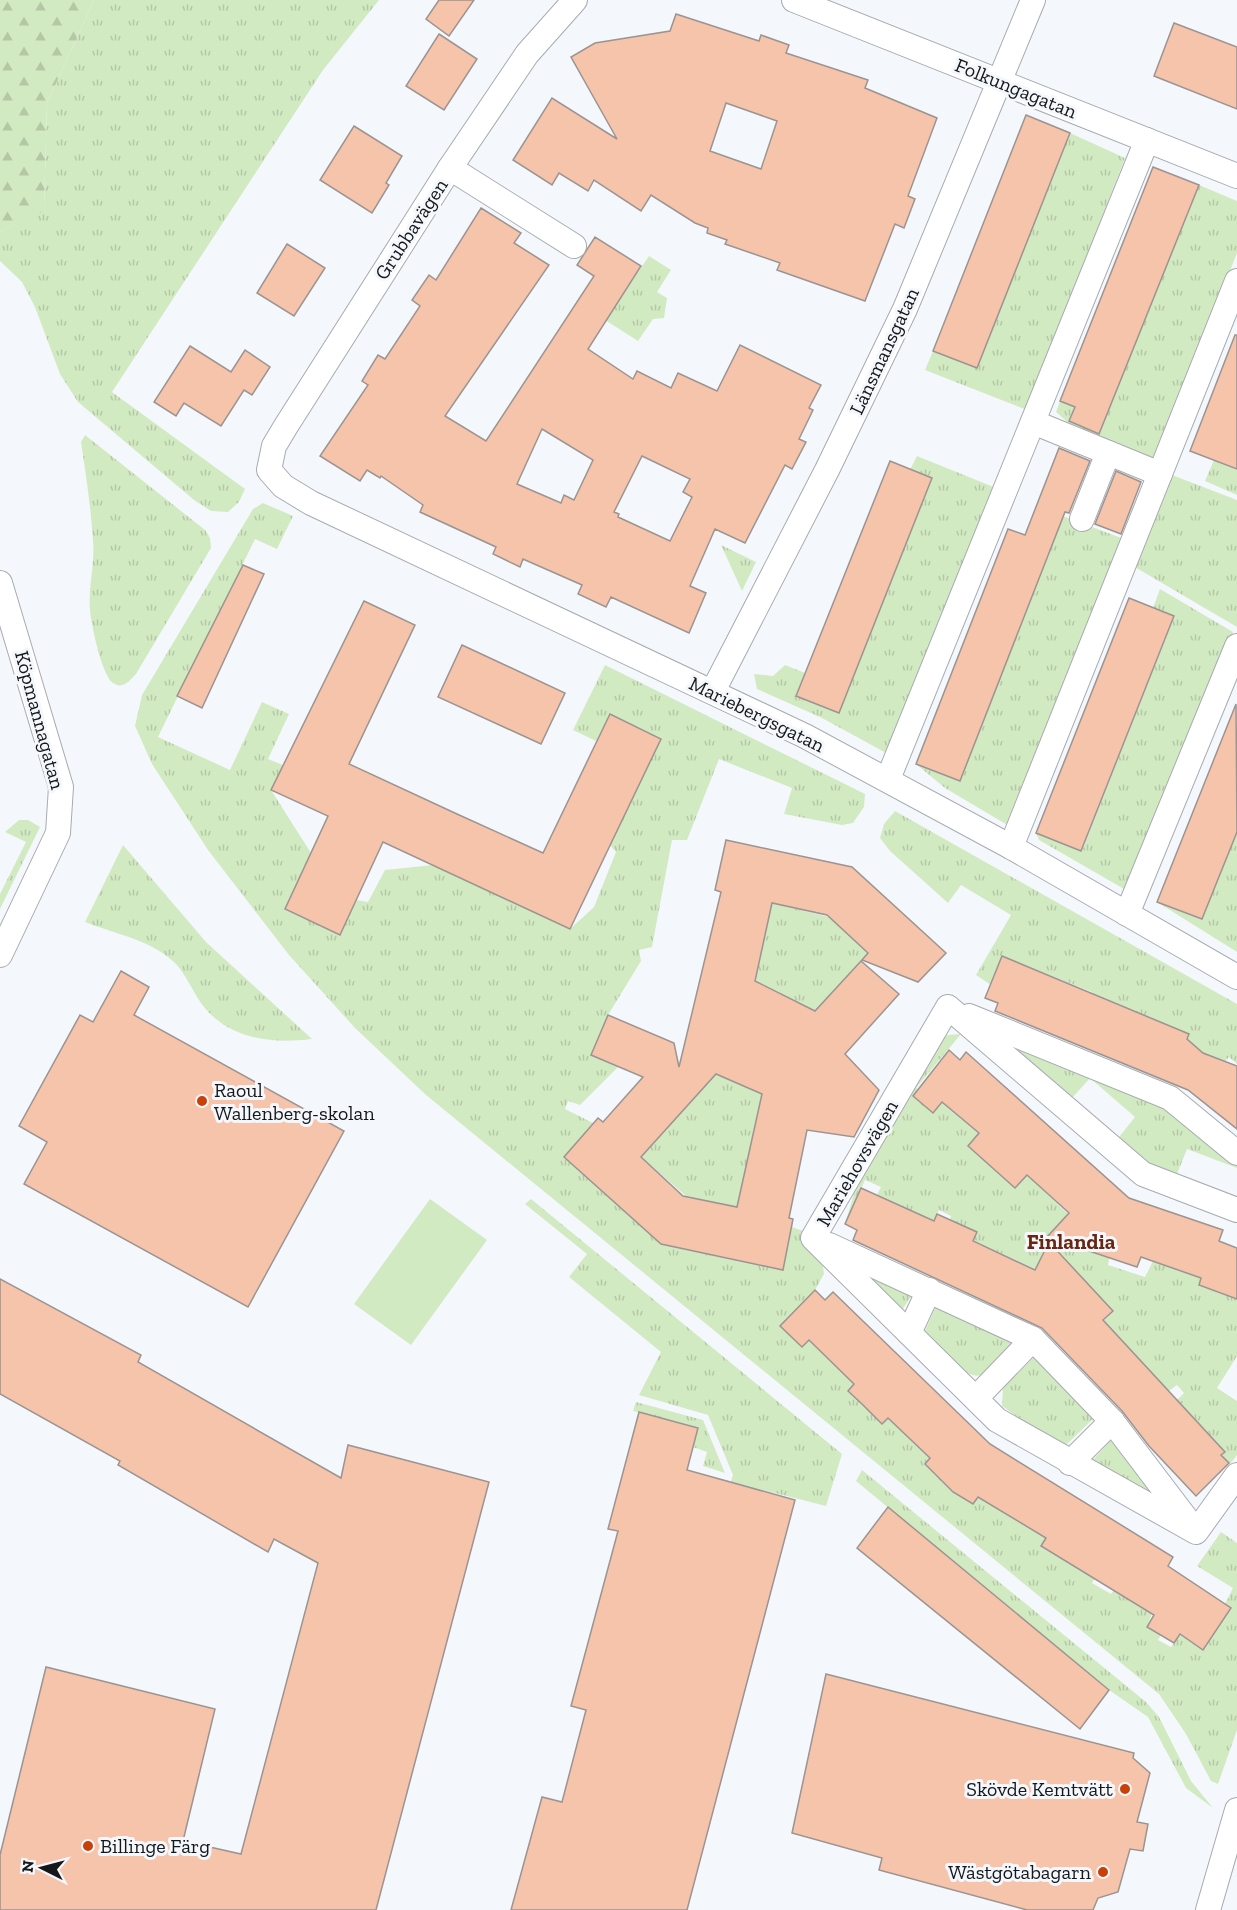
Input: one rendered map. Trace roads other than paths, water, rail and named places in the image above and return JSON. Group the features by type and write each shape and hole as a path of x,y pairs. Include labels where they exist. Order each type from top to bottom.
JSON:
{"street":[{"name":"Grubbavägen","path":"269,470 274,446 450,168 527,54 575,0"},
{"name":"Folkungagatan","path":"794,0 1237,176"},
{"name":"Länsmansgatan","path":"713,692 827,470 895,330 1033,0"},
{"path":"888,779 1147,140"},
{"path":"450,168 574,246"},
{"path":"1011,847 1237,281"},
{"path":"1033,422 1160,474"},
{"path":"1082,519 1108,453"},
{"name":"Mariebergsgatan","path":"269,470 283,486 311,503 713,692 888,779 1237,977"},
{"name":"Köpmannagatan","path":"0,583 61,787 58,833 0,955"},
{"path":"1127,914 1237,646"},
{"path":"948,1007 1170,1098 1237,1153"},
{"path":"948,1007 1143,1174 1237,1210"},
{"name":"Mariehovsvägen","path":"948,1007 813,1238 997,1420 1196,1532"},
{"path":"813,1238 1033,1339 1112,1421 1196,1532 1237,1475"},
{"path":"909,1333 929,1290"},
{"path":"976,1397 1033,1339"},
{"path":"1070,1463 1112,1421"},
{"path":"1208,1910 1237,1810"}],"place":[{"name":"Raoul Wallenberg-skolan","path":"202,1101"},
{"name":"Skövde Kemtvätt","path":"1125,1789"},
{"name":"Billinge Färg","path":"88,1846"},
{"name":"Wästgötabagarn","path":"1103,1872"}],"district":[{"name":"Finlandia","path":"1071,1242"}]}
